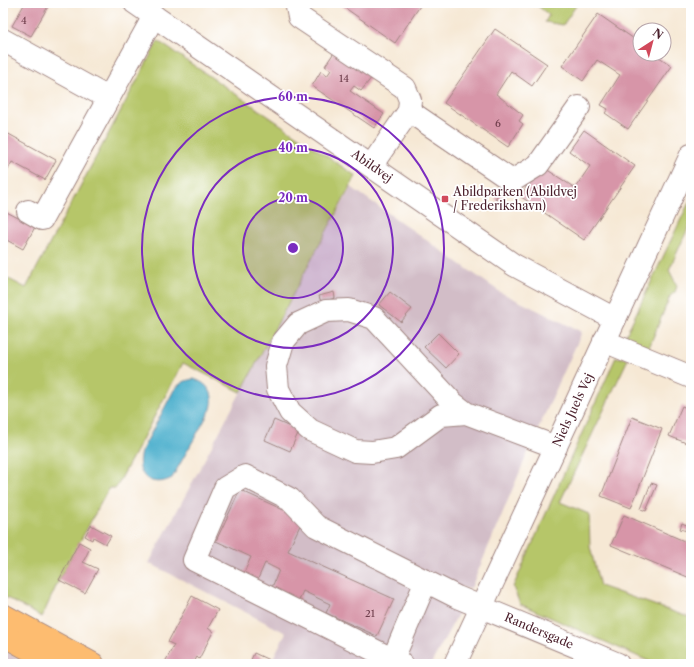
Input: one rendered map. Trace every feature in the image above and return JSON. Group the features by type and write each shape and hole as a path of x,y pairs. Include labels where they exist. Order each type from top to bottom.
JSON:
{"main road":[{"path":"3,615 93,664"},
{"path":"3,635 56,664"}],"street":[{"path":"300,3 297,8 299,17 405,88 410,100 409,111 370,166"},
{"path":"28,211 42,219 108,98 144,8"},
{"name":"Abildvej","path":"144,8 514,265 615,319"},
{"path":"3,40 108,98"},
{"path":"409,111 512,181 538,165 579,107"},
{"name":"Niels Juels Vej","path":"455,664 691,155"},
{"path":"466,413 441,415 396,448 372,452 355,451 310,430 290,412 278,389 276,366 283,342 298,324 326,311 349,310 374,318 453,403 466,413 556,447"},
{"path":"604,342 691,377"},
{"name":"Randersgade","path":"398,661 194,560 225,488 245,476 290,499 316,526 457,597 482,606 618,664"},
{"path":"398,661 426,581"}],"shaded area":[{"path":"351,187 500,292 582,332 534,438 471,588 468,589 461,587 452,607 459,612 431,664 276,664 271,662 286,633 149,563"},
{"path":"3,650 28,664 3,664"}],"green space":[{"path":"534,3 578,3 563,25 545,22 549,15"},
{"path":"158,41 356,176 241,392 183,363 116,488 109,488 59,580 42,617 3,596 3,276 26,288"},
{"path":"691,198 691,222 669,270 677,286 675,292 670,296 648,350 623,341"},
{"path":"616,357 628,359 560,502 589,514 590,547 600,586 691,618 691,664 655,664 520,604 513,587"}],"water":[{"path":"194,379 204,384 210,390 212,399 211,409 172,478 157,482 151,481 142,473 139,460 141,452 174,390 183,382"}],"building":[{"path":"25,3 50,3 31,36 12,26"},
{"path":"338,3 422,3 395,43"},
{"path":"598,14 632,37 632,62 666,62 672,66 628,129 605,113 608,109 601,105 620,75 597,60 583,81 562,66"},
{"path":"495,29 547,64 532,86 511,71 496,94 523,115 519,121 523,124 508,147 444,103"},
{"path":"335,51 372,77 361,91 354,86 350,91 384,114 374,128 312,86 321,71 327,76 331,70 325,66"},
{"path":"584,130 635,166 584,240 520,196 536,173 546,169 575,188 590,166 569,151"},
{"path":"5,132 56,160 45,180 12,162 6,173 3,171 3,137"},
{"path":"501,190 506,194 500,202 495,199"},
{"path":"3,210 35,227 23,249 3,238"},
{"path":"334,292 335,298 321,302 319,296"},
{"path":"390,292 412,309 401,322 379,305"},
{"path":"438,333 459,354 446,368 424,347"},
{"path":"682,406 691,410 691,445 669,436"},
{"path":"632,417 662,429 631,508 601,496"},
{"path":"274,420 299,431 290,451 265,440"},
{"path":"651,483 657,485 646,511 641,509"},
{"path":"240,490 303,519 288,551 394,599 377,636 326,613 330,604 303,591 298,602 271,590 279,570 265,563 257,581 243,575 251,557 216,541"},
{"path":"624,515 691,544 690,578 611,545"},
{"path":"682,523 691,527 691,532 680,529"},
{"path":"91,525 111,536 106,544 93,537 92,540 85,536"},
{"path":"79,542 90,548 83,562 98,569 85,593 59,580"},
{"path":"192,596 218,610 208,628 213,632 199,659 197,657 193,664 164,664 174,645 168,642"},
{"path":"254,653 269,660 267,664 254,664 250,662"}],"place":[{"name":"Abildparken (Abildvej / Frederikshavn)","path":"445,199"}]}
